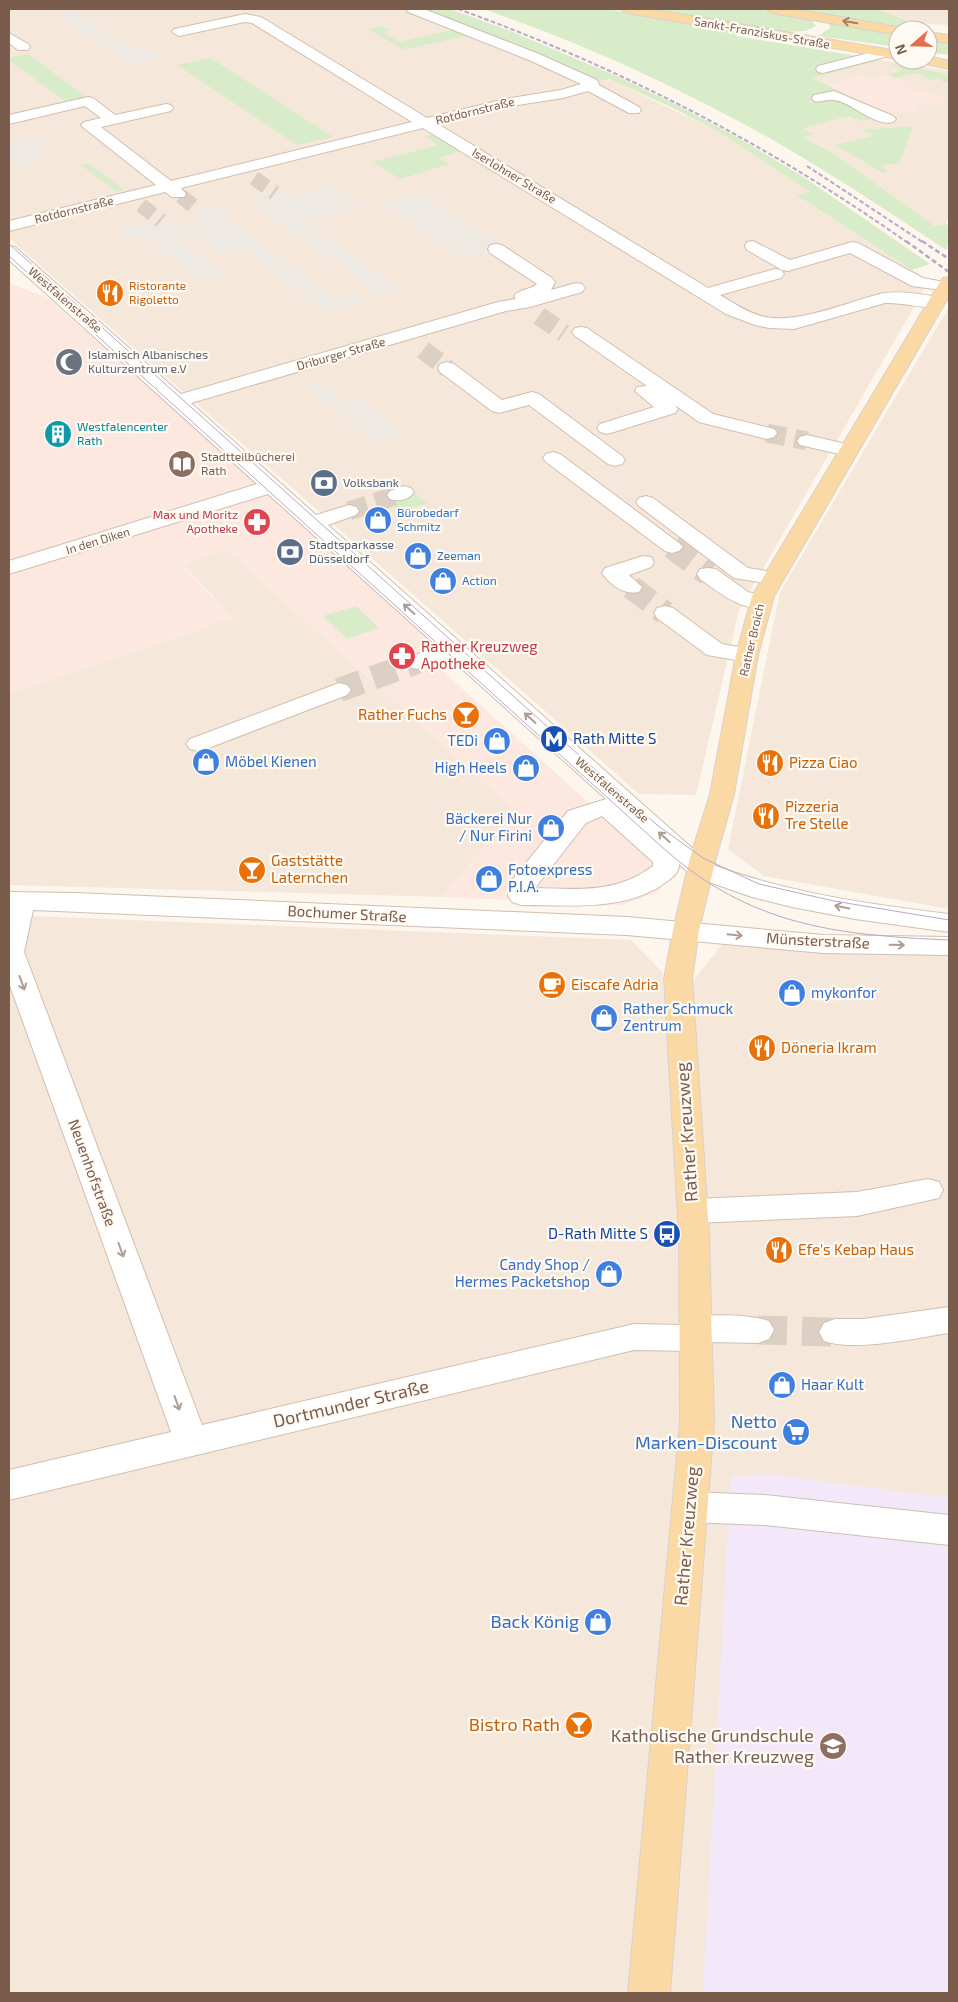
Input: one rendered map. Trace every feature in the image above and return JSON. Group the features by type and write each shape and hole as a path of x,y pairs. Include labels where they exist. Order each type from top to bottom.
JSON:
{"main road":[{"name":"Sankt-Franziskus-Straße","path":"627,9 770,35 888,54"},
{"name":"Sankt-Franziskus-Straße","path":"772,9 888,29"},
{"path":"770,35 810,32 815,31 820,25 816,20 792,12"},
{"name":"Rather Broich","path":"686,930 722,794 747,654 761,602 772,578 944,291"},
{"name":"Rather Kreuzweg","path":"649,1993 697,1422 692,1211 678,994 686,930"}],"street":[{"path":"414,9 553,65 592,83 591,87 634,110"},
{"name":"Iserlohner Straße","path":"179,32 245,18 256,20 706,294 738,313 755,320 775,324 794,324 892,297 944,291"},
{"path":"9,37 23,47"},
{"path":"823,69 888,55"},
{"name":"Rotdornstraße","path":"9,226 131,198 174,192 504,103 558,95 591,87"},
{"path":"819,98 834,95 840,96 888,119"},
{"path":"9,119 88,101 113,120"},
{"path":"166,108 89,125 174,192"},
{"path":"753,246 788,266 852,247 918,282 944,291"},
{"path":"496,249 544,280 547,285 540,291 519,297 504,306"},
{"name":"Westfalenstraße","path":"9,251 701,870"},
{"path":"706,294 775,274"},
{"path":"504,306 524,303 576,288"},
{"path":"504,306 531,310 539,316"},
{"name":"Driburger Straße","path":"178,402 504,306"},
{"path":"607,428 668,409 573,332 706,418 767,433"},
{"path":"403,335 423,350"},
{"path":"294,367 314,383"},
{"path":"447,368 500,407 532,398 615,460"},
{"path":"806,441 848,450"},
{"path":"553,458 672,547"},
{"name":"In den Diken","path":"9,568 272,486"},
{"path":"646,502 742,573 772,578"},
{"path":"312,523 348,511"},
{"path":"631,587 613,573 643,562"},
{"path":"708,574 740,597 761,602"},
{"path":"665,613 714,650 747,654"},
{"path":"417,662 454,649"},
{"path":"198,744 339,690"},
{"path":"605,806 666,859 666,869 654,880 622,894 607,897 521,896 522,884 577,817 605,806"},
{"name":"Münsterstraße","path":"701,870 718,877 788,897 890,916 949,923"},
{"name":"Bochumer Straße","path":"15,902 75,902 686,930"},
{"name":"Neuenhofstraße","path":"15,902 11,952 191,1442"},
{"name":"Münsterstraße","path":"686,930 823,944 949,946"},
{"path":"692,1211 857,1204 928,1190"},
{"path":"835,1332 863,1332 949,1320"},
{"name":"Dortmunder Straße","path":"9,1485 634,1337 758,1330"},
{"path":"690,1507 764,1510 949,1530"}],"shaded area":[{"path":"9,9 412,9 609,79 717,131 811,192 797,196 929,281 739,610 696,795 639,794 9,238"},
{"path":"50,9 73,9 135,50 149,47 164,57 131,65"},
{"path":"879,9 949,9 949,25 938,24 938,20 905,20"},
{"path":"881,60 888,61 888,70 938,69 949,71 949,214 946,224 935,226 837,156 803,136 812,134 743,95"},
{"path":"888,74 907,83 903,85 915,91 921,89 929,93 946,96 943,105 920,103 916,114 877,109 827,85 864,75 871,79"},
{"path":"36,137 49,147 35,151 46,160 9,168 9,143"},
{"path":"332,185 362,206 306,222 400,289 378,295 349,274 352,272 337,260 330,259 254,205 264,202 254,195 281,191 288,196"},
{"path":"420,193 504,247 462,258 381,203"},
{"path":"212,207 231,217 225,220 236,228 239,227 336,299 355,294 364,301 327,313 243,249 221,255 195,234 178,239 224,275 202,281 144,236 126,240 116,232 165,219 173,226 204,220 193,211"},
{"path":"9,283 48,298 452,659 436,665 598,811 683,865 656,893 621,905 442,897 515,810 226,549 182,565 233,618 9,694"},
{"path":"949,307 949,909 764,876 728,849 780,592"},
{"path":"319,381 347,403 360,399 404,434 377,443 306,386"},
{"path":"226,549 515,810 442,897 9,885 9,694 199,630 214,597 182,564"},
{"path":"9,915 631,940 662,972 680,1203 684,1413 636,1993 9,1993"},
{"path":"725,941 949,952 949,1993 664,1993 708,1432 691,983"},
{"name":"Katholische Grundschule Rather Kreuzweg","path":"767,1474 949,1498 949,1993 703,1993 731,1476"}],"green space":[{"path":"734,8 762,10 788,13 806,18 816,26 806,31 785,32 666,11 639,9"},
{"path":"419,9 450,9 508,30 617,76 677,105 739,138 805,178 930,264 912,270 796,195 810,192 717,131 673,108 609,79 594,82"},
{"path":"483,9 608,9 739,33 736,36 881,60 812,78 877,109 867,112 873,117 867,120 858,120 849,116 803,128 813,134 804,137 837,156 935,226 946,224 949,226 949,242 946,250 817,166 703,102 557,36"},
{"path":"793,9 879,9 905,20 888,20 888,25"},
{"path":"829,23 888,32 888,46 818,36 830,28"},
{"path":"383,26 389,30 383,32 399,42 456,29 470,35 404,50 368,29"},
{"path":"938,40 949,42 949,55 938,53"},
{"path":"28,54 88,98 66,102 9,60 9,58"},
{"path":"211,58 333,137 297,145 177,65"},
{"path":"903,70 925,70 949,74 949,84 915,73 895,78 888,74"},
{"path":"913,126 899,164 881,165 888,172 883,173 835,145 873,136 863,130"},
{"path":"434,134 462,151 438,158 449,164 400,179 373,162 438,145 425,136"},
{"path":"88,163 124,190 117,192 81,165"},
{"path":"415,494 427,503 405,510 407,512 403,514 388,501"},
{"path":"356,606 379,628 347,639 323,616"}],"tunnel":[{"path":"254,178 275,193"},
{"path":"181,196 198,210"},
{"path":"141,205 161,221"},
{"path":"539,316 564,333"},
{"path":"423,350 447,368"},
{"path":"767,433 807,441"},
{"path":"349,511 397,495"},
{"path":"672,547 708,574"},
{"path":"631,587 665,613"},
{"path":"339,690 417,662"},
{"path":"758,1330 835,1332"}],"tram line":[{"path":"9,244 657,825 703,858 759,884 834,901 949,920"},
{"path":"9,256 662,847 695,873 728,894 762,910 796,921 832,929 869,934 949,940"}],"railway":[{"path":"458,9 577,56 691,111 801,173 908,243"},
{"path":"807,166 924,243"},
{"path":"906,241 949,272"},
{"path":"922,241 949,259"}],"place":[{"name":"Ristorante Rigoletto","path":"110,293"},
{"name":"Islamisch Albanisches Kulturzentrum e.V","path":"69,362"},
{"name":"Westfalencenter Rath","path":"58,434"},
{"name":"Stadtteilbücherei Rath","path":"182,464"},
{"name":"Volksbank","path":"324,483"},
{"name":"Bürobedarf Schmitz","path":"378,520"},
{"name":"Max und Moritz Apotheke","path":"257,522"},
{"name":"Stadtsparkasse Düsseldorf","path":"290,552"},
{"name":"Zeeman","path":"418,556"},
{"name":"Action","path":"443,581"},
{"name":"Rather Kreuzweg Apotheke","path":"402,656"},
{"name":"Rather Fuchs","path":"466,715"},
{"name":"Rath Mitte S","path":"554,739"},
{"name":"TEDi","path":"497,741"},
{"name":"Möbel Kienen","path":"206,762"},
{"name":"Pizza Ciao","path":"770,763"},
{"name":"High Heels","path":"526,768"},
{"name":"Pizzeria Tre Stelle","path":"766,816"},
{"name":"Bäckerei Nur / Nur Firini","path":"551,828"},
{"name":"Gaststätte Laternchen","path":"252,870"},
{"name":"Fotoexpress P.I.A.","path":"489,879"},
{"name":"Eiscafe Adria","path":"552,985"},
{"name":"mykonfor","path":"792,993"},
{"name":"Rather Schmuck Zentrum","path":"604,1018"},
{"name":"Döneria Ikram","path":"762,1048"},
{"name":"D-Rath Mitte S","path":"667,1234"},
{"name":"Efe's Kebap Haus","path":"779,1250"},
{"name":"Candy Shop / Hermes Packetshop","path":"609,1274"},
{"name":"Haar Kult","path":"782,1385"},
{"name":"Netto Marken-Discount","path":"796,1432"},
{"name":"Back König","path":"598,1622"},
{"name":"Bistro Rath","path":"579,1725"},
{"name":"Katholische Grundschule Rather Kreuzweg","path":"833,1746"}]}
